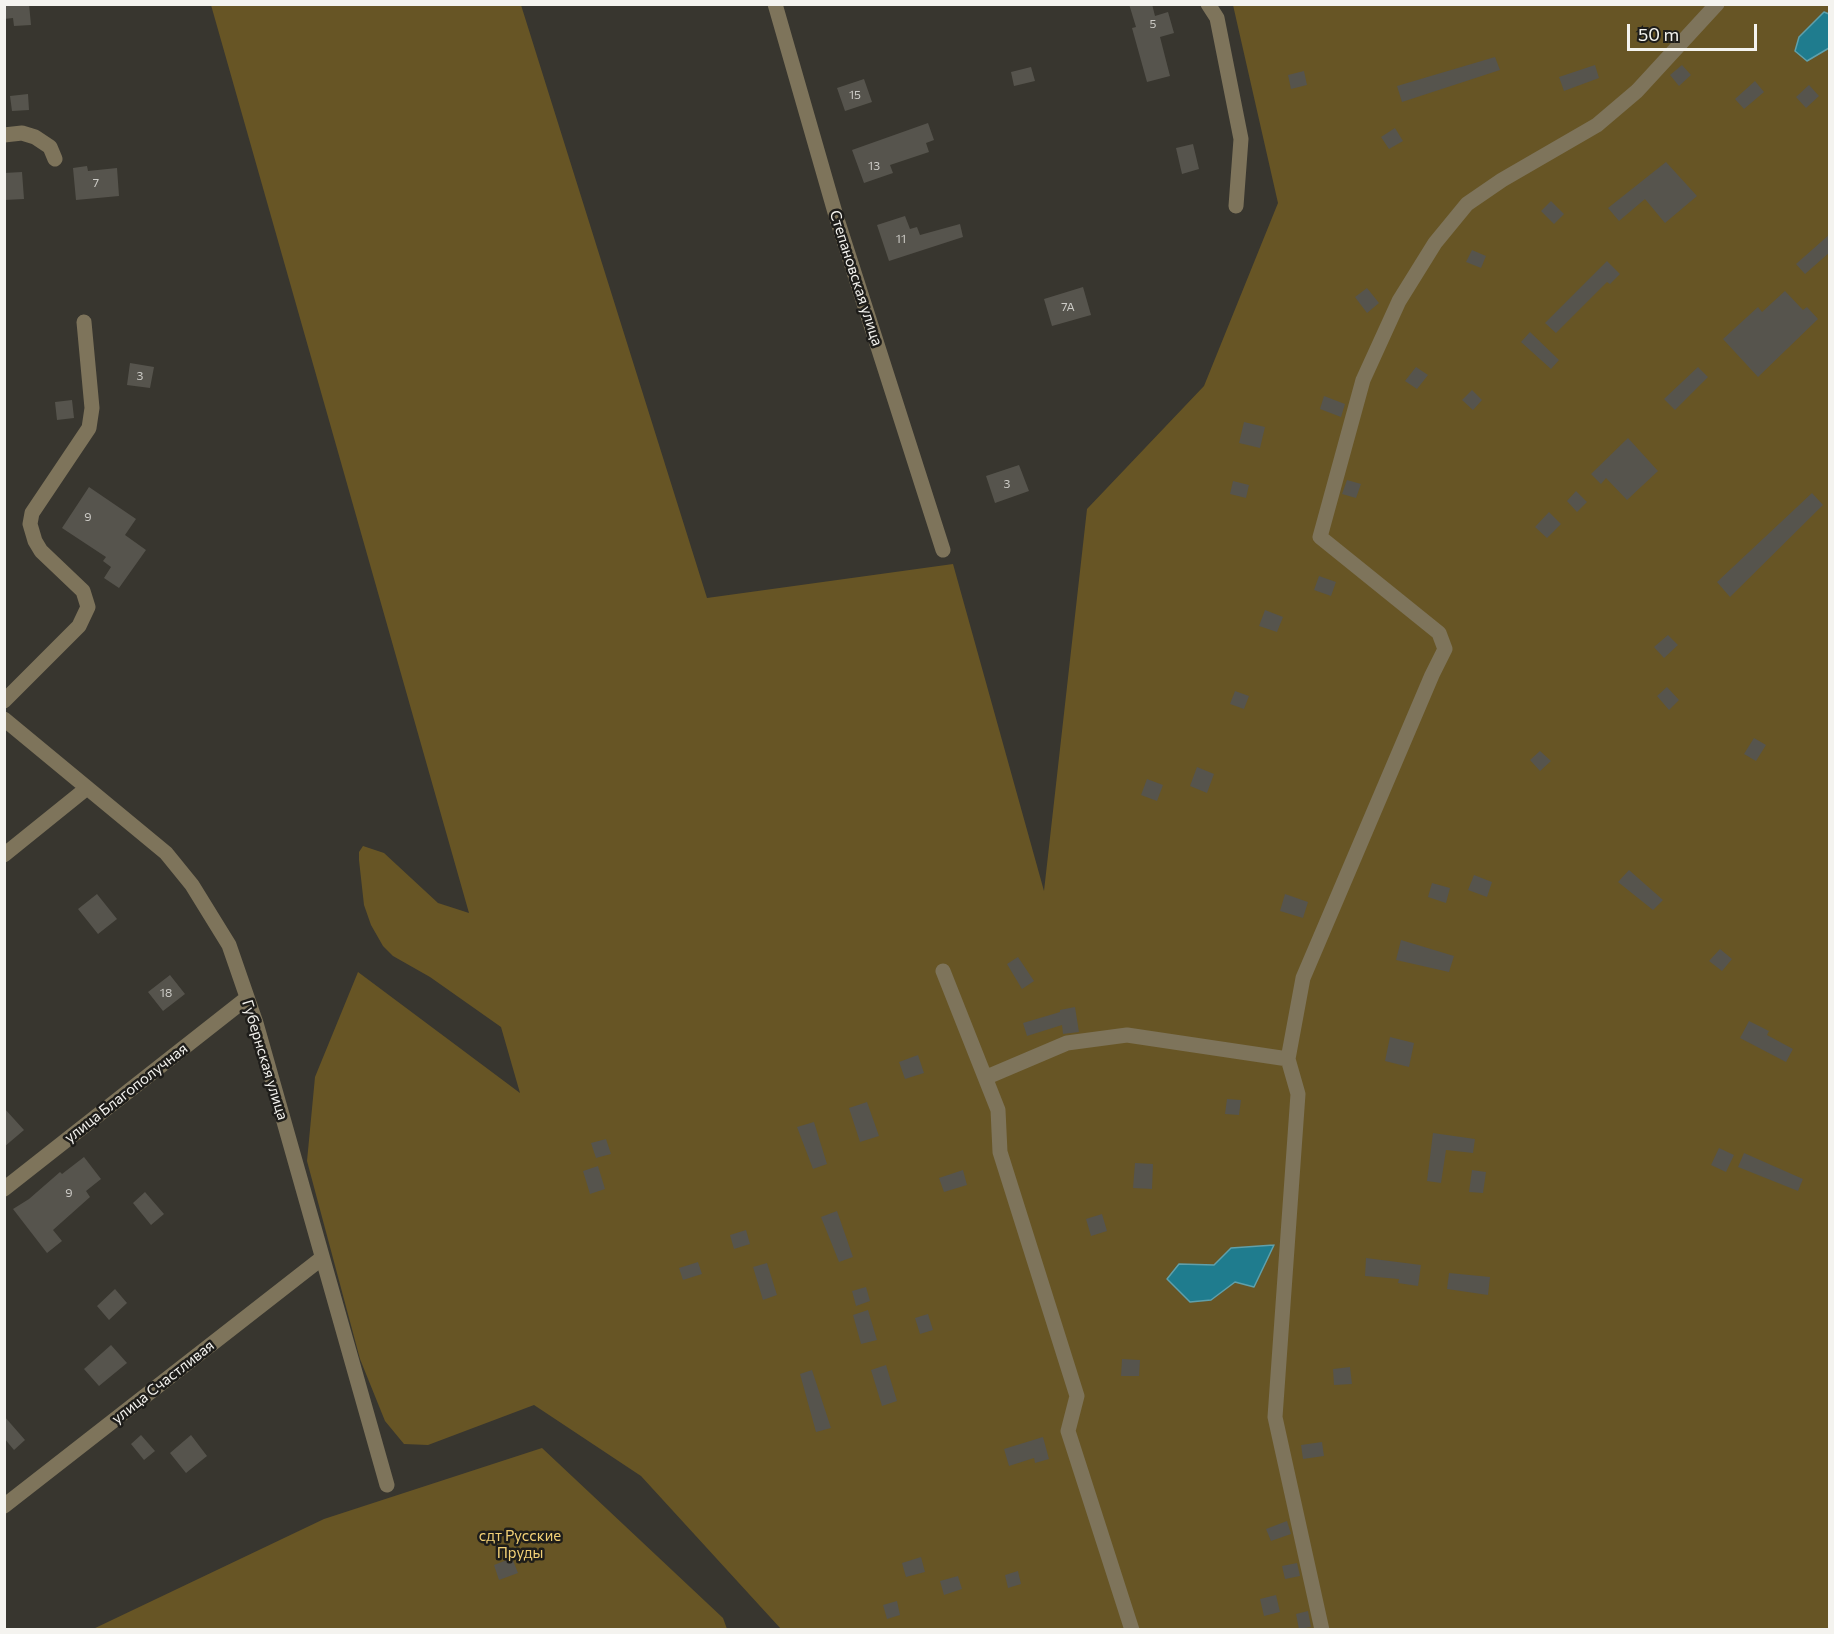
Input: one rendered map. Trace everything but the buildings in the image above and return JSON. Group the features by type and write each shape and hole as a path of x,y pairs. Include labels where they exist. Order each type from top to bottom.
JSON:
{"street":[{"name":"Степановская улица","path":"775,4 836,216 943,550"},
{"path":"1208,4 1217,18 1241,139 1236,206"},
{"path":"1322,1629 1275,1417 1298,1094 1288,1059 1303,978 1445,649 1439,633 1320,537 1363,380 1409,285 1435,243 1467,204 1502,180 1596,125 1637,91 1717,4"},
{"path":"4,135 22,133 36,136 50,147 55,159"},
{"path":"4,701 79,626 88,608 84,591 41,550 35,542 30,524 32,513 89,428 92,408 84,322"},
{"name":"Губернская улица","path":"4,719 166,853 192,885 229,945 247,998 387,1485"},
{"path":"4,855 87,788"},
{"path":"943,971 987,1077 998,1110 1000,1152 1077,1396 1068,1431 1132,1629"},
{"name":"улица Благополучная","path":"4,1189 247,998"},
{"path":"987,1077 1067,1043 1127,1035 1288,1059"},
{"name":"улица Счастливая","path":"4,1506 322,1258"}],"green space":[{"path":"211,5 521,5 707,598 953,564 1044,891 1087,509 1204,386 1278,203 1233,5 1829,5 1829,1629 781,1629 641,1476 534,1405 428,1445 404,1444 385,1421 360,1359 307,1161 315,1077 358,972 520,1093 501,1027 430,977 393,956 383,946 371,925 364,905 359,860 359,852 363,846 384,853 438,903 469,913"},
{"name":"сдт Русские Пруды","path":"542,1448 723,1618 727,1629 91,1630 324,1519"}],"water":[{"path":"1824,12 1829,14 1829,48 1807,61 1795,51 1799,37"},
{"path":"1274,1245 1254,1287 1235,1282 1211,1300 1190,1302 1167,1279 1179,1264 1214,1265 1231,1248"}]}
